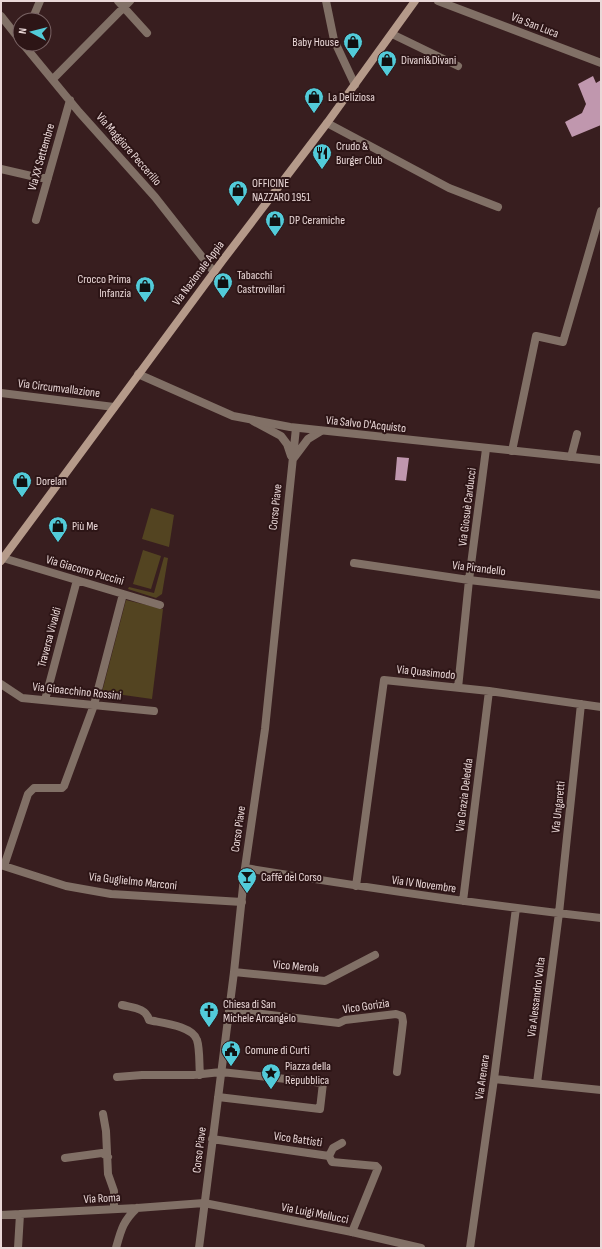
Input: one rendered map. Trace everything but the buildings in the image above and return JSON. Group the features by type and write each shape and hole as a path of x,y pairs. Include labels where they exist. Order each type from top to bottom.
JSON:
{"main road":[{"name":"Via Nazionale Appia","path":"2,559 214,272 327,123 415,1"}],"street":[{"path":"35,12 40,1"},
{"path":"53,79 121,4 130,1"},
{"path":"326,1 334,40 355,85"},
{"name":"Via San Luca","path":"438,1 601,62"},
{"path":"121,4 147,33"},
{"path":"2,20 12,31"},
{"path":"392,34 458,66"},
{"name":"Via Maggiore Peccerillo","path":"30,52 155,197 214,272"},
{"name":"Via XX Settembre","path":"36,220 70,100"},
{"path":"327,123 449,188 498,207"},
{"path":"1,169 40,178 48,178"},
{"path":"512,452 536,336 563,342 601,211"},
{"name":"Via Salvo D'Acquisto","path":"138,374 233,416 247,419 321,431 512,452 601,460"},
{"name":"Via Circumvallazione","path":"1,393 114,408"},
{"name":"Corso Piave","path":"247,419 281,436 287,444 292,460"},
{"name":"Corso Piave","path":"199,1248 234,972 245,868 265,729 296,428"},
{"path":"292,460 308,439 321,431"},
{"path":"572,458 577,434"},
{"name":"Via Giosuè Carducci","path":"458,688 469,580 486,449"},
{"name":"Via Giacomo Puccini","path":"2,559 160,605"},
{"name":"Via Pirandello","path":"354,563 469,580 601,595"},
{"name":"Traversa Vivaldi","path":"45,700 77,580"},
{"path":"2,866 28,794 34,788 62,788 94,705 123,594"},
{"name":"Via Quasimodo","path":"356,886 384,680 488,691 601,707"},
{"name":"Via Gioacchino Rossini","path":"1,684 22,698 154,711"},
{"name":"Via Grazia Deledda","path":"463,901 488,691"},
{"name":"Via Ungaretti","path":"558,913 581,704"},
{"name":"Via Guglielmo Marconi","path":"2,866 66,886 111,894 242,902"},
{"name":"Via IV Novembre","path":"245,868 356,886 601,918"},
{"name":"Via Arenara","path":"470,1248 516,908"},
{"name":"Via Alessandro Volta","path":"537,1083 558,913"},
{"name":"Vico Merola","path":"234,972 325,981 375,955"},
{"path":"122,1005 144,1011 148,1015 149,1020 184,1028 194,1034 197,1040 200,1075"},
{"name":"Vico Gorizia","path":"229,1010 339,1022 396,1014 402,1016 403,1022 397,1072"},
{"path":"117,1077 142,1075 200,1075 221,1072 324,1083 320,1108 218,1097"},
{"path":"494,1078 601,1090"},
{"path":"103,1114 108,1157 108,1174 114,1191 114,1209"},
{"name":"Vico Battisti","path":"212,1139 329,1156 332,1162 374,1165 378,1168 352,1232"},
{"path":"329,1156 334,1148 342,1143"},
{"path":"65,1158 102,1153 108,1157"},
{"name":"Via Roma","path":"1,1215 204,1203"},
{"name":"Via Luigi Mellucci","path":"204,1203 352,1232 421,1248"},
{"path":"116,1248 127,1218 137,1208"},
{"path":"18,1248 20,1214"}],"shaded area":[{"path":"151,508 174,515 169,547 142,539"},
{"path":"143,550 161,556 151,589 133,584"},
{"path":"164,557 168,558 162,594 156,598 128,589 129,587 154,593"},
{"path":"126,600 163,609 152,699 102,692"}],"place":[{"name":"Baby House","path":"353,59"},
{"name":"Divani&Divani","path":"387,77"},
{"name":"La Deliziosa","path":"314,114"},
{"name":"Crudo & Burger Club","path":"322,170"},
{"name":"OFFICINE NAZZARO 1951","path":"238,207"},
{"name":"DP Ceramiche","path":"275,237"},
{"name":"Tabacchi Castrovillari","path":"223,299"},
{"name":"Crocco Prima Infanzia","path":"145,303"},
{"name":"Dorelan","path":"22,498"},
{"name":"Più Me","path":"58,543"},
{"name":"Caffè del Corso","path":"247,894"},
{"name":"Chiesa di San Michele Arcangelo","path":"209,1028"},
{"name":"Comune di Curti","path":"231,1067"},
{"name":"Piazza della Repubblica","path":"271,1090"}]}
